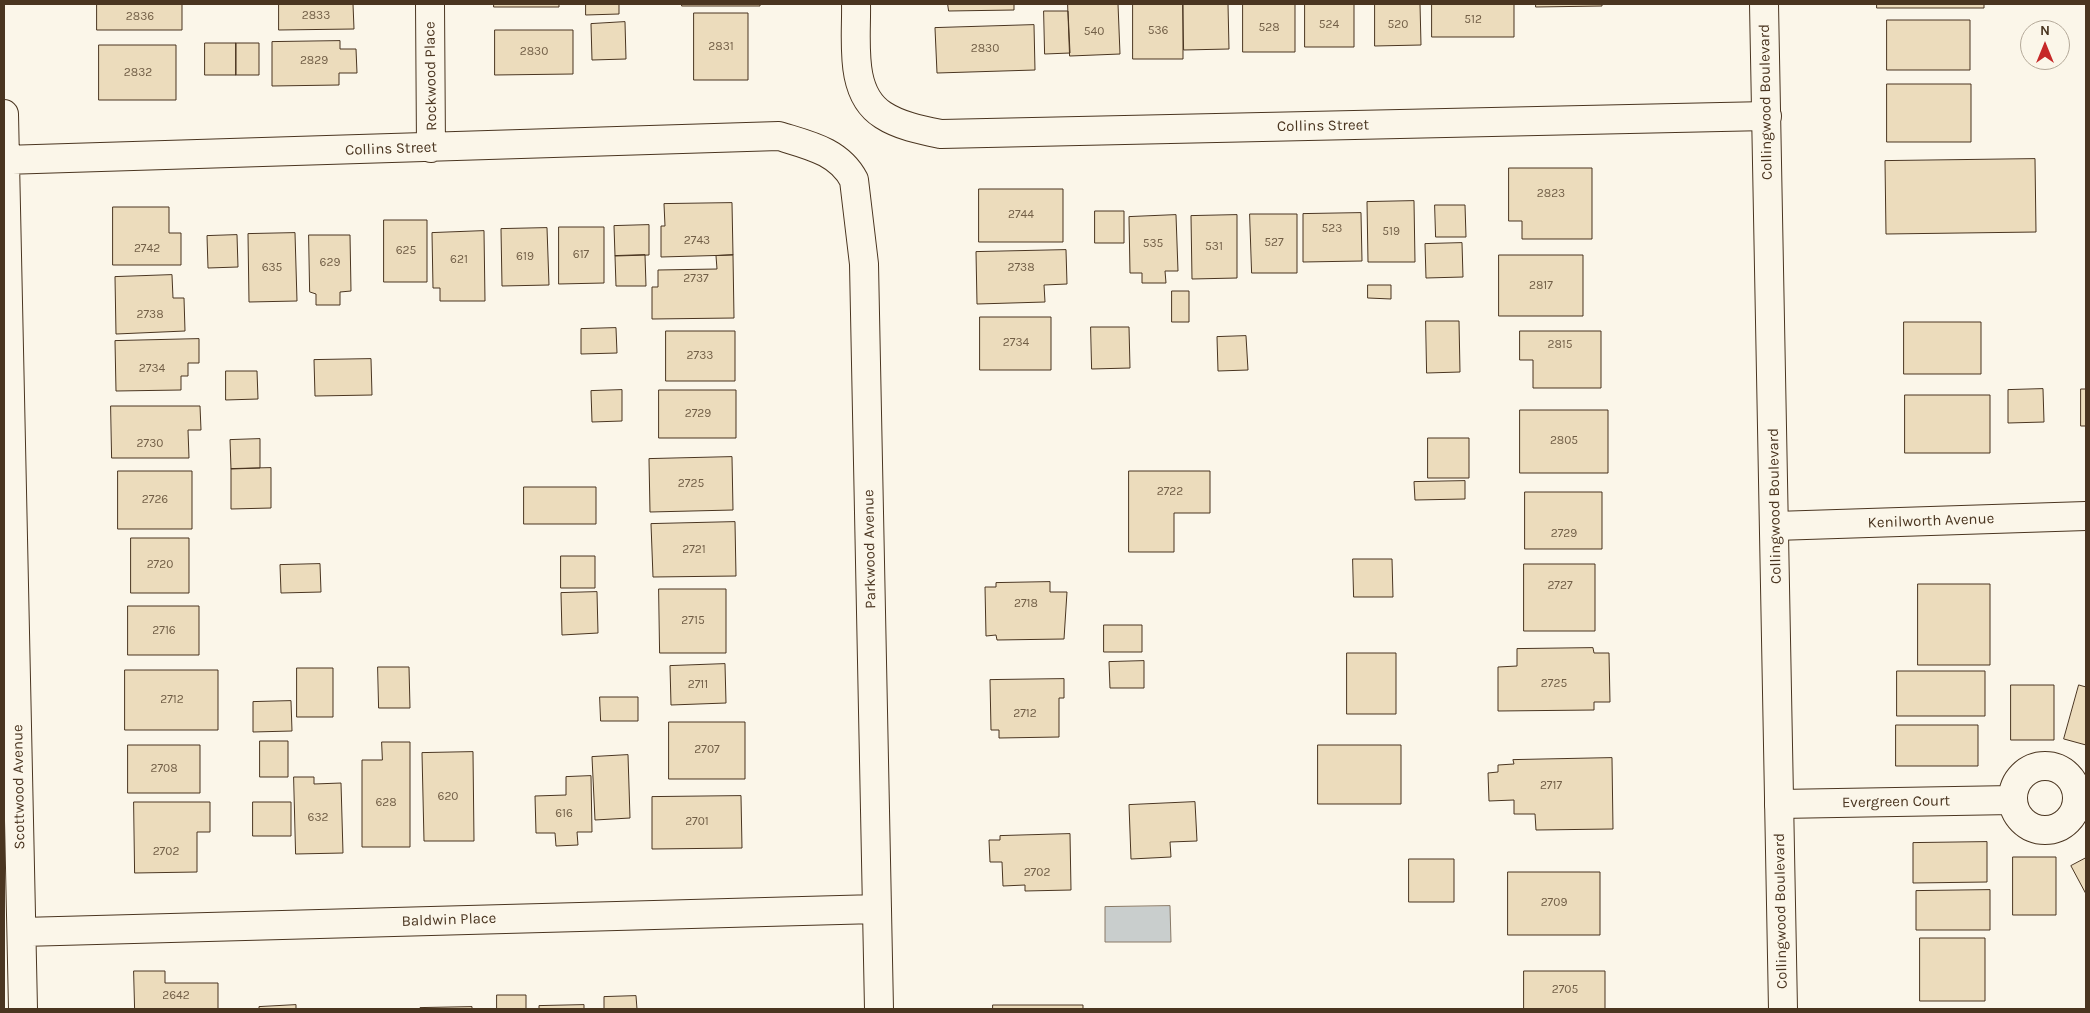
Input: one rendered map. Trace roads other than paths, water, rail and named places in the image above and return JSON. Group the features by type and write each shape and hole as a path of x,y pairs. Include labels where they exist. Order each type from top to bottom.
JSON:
{"street":[{"name":"Rockwood Place","path":"430,4 432,148"},
{"name":"Collins Street","path":"856,4 858,79 871,104 882,115 908,127 941,134 1767,116"},
{"name":"Collingwood Boulevard","path":"1764,4 1783,1009"},
{"name":"Scottwood Avenue","path":"4,114 24,1009"},
{"name":"Collins Street","path":"4,160 779,136"},
{"name":"Parkwood Avenue","path":"779,136 835,157 848,169 854,180 864,264 879,1009"},
{"name":"Kenilworth Avenue","path":"1775,526 2086,516"},
{"name":"Evergreen Court","path":"1779,804 2013,800"},
{"name":"Baldwin Place","path":"22,932 877,909"}]}
